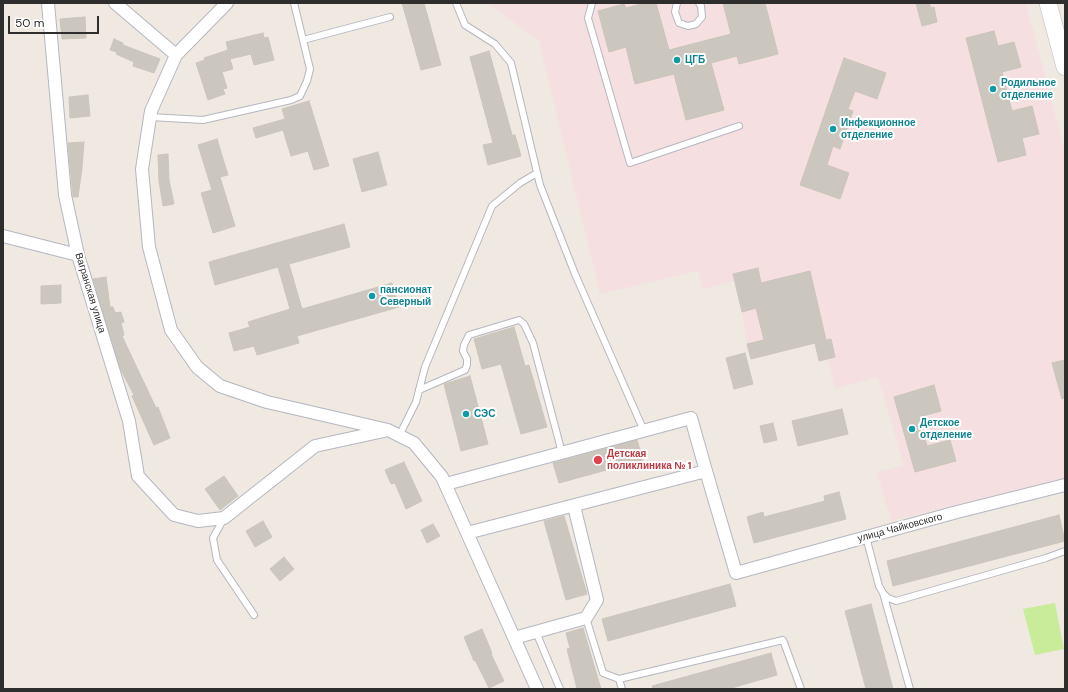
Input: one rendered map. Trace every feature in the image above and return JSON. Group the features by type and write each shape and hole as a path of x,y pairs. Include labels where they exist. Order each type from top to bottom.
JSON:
{"main road":[{"path":"1048,3 1065,67"}],"street":[{"name":"Вагранская улица","path":"48,3 65,195 78,254 129,420 138,476 174,515 198,522 224,518"},
{"path":"227,3 215,8 176,55 151,111 142,169 149,247 171,330 197,367 220,386 267,402 388,430 414,443 446,484 537,689"},
{"path":"119,5 176,55"},
{"path":"3,236 78,254"},
{"path":"446,484 691,418 706,471 467,533"},
{"path":"224,518 315,446 388,430"},
{"name":"улица Чайковского","path":"706,471 736,573 866,537 1063,486"},
{"path":"514,638 586,618 597,600 574,506"}],"lane":[{"path":"150,117 203,120 291,100 300,96 307,81 310,69 294,3"},
{"path":"456,3 465,25 494,44 511,63 540,185 575,274 644,431"},
{"path":"592,3 588,18 630,163 739,126"},
{"path":"677,3 675,12 679,23 688,26 696,24 702,17 701,6 699,3"},
{"path":"303,40 390,17"},
{"path":"399,436 416,402 425,367 492,206 520,183 537,173"},
{"path":"419,390 465,370 467,359 463,350 469,335 519,320 524,324 533,343 562,453"},
{"path":"224,518 213,538 217,560 254,616"},
{"path":"866,537 877,580 883,593 910,689"},
{"path":"883,593 888,598 896,601 1046,558 1065,551"},
{"path":"586,618 603,673 619,678 783,640 801,689"},
{"path":"536,632 560,689"},
{"path":"619,678 622,689"}],"shaded area":[{"path":"487,3 1026,3 1065,153 1065,478 891,521 877,472 904,465 878,377 835,389 828,359 819,361 815,343 751,359 735,281 703,289 698,271 600,294 539,41"}],"green space":[{"path":"1055,603 1064,649 1035,655 1023,609"}],"building":[{"path":"402,3 424,3 441,65 421,70"},
{"name":"ЦГБ","path":"645,3 656,3 669,50 731,34 723,3 765,3 778,54 739,64 737,56 711,63 724,110 686,120 674,74 635,84 626,47 609,52 598,11 624,4 626,8"},
{"path":"916,3 929,3 931,8 934,7 937,22 922,26"},
{"path":"85,17 86,38 62,39 60,19"},
{"name":"Родильное отделение","path":"994,31 998,46 1014,42 1021,67 1002,72 1012,111 1032,106 1039,134 1022,138 1026,155 998,162 966,38"},
{"path":"263,33 264,38 268,37 274,60 254,65 251,54 230,59 233,69 222,72 227,88 223,89 225,94 208,100 196,63 205,60 204,58 228,50 226,42"},
{"path":"114,39 123,43 123,45 160,59 154,73 133,66 134,62 116,54 117,52 110,50"},
{"path":"489,51 512,135 515,135 521,156 488,165 483,145 493,143 470,57"},
{"name":"Инфекционное отделение","path":"844,58 886,73 877,99 855,91 848,109 853,111 840,149 833,146 827,165 849,173 840,199 800,185"},
{"path":"88,95 90,116 70,118 69,97"},
{"path":"309,101 329,166 314,170 308,151 291,156 283,130 256,138 253,128 285,119 282,109"},
{"path":"217,139 228,175 220,177 235,226 213,233 201,193 212,190 198,145"},
{"path":"84,142 78,197 73,197 68,143"},
{"path":"378,152 387,185 362,192 353,159"},
{"path":"168,154 169,180 174,204 163,206 159,181 158,155"},
{"name":"пансионат Северный","path":"344,224 350,247 289,264 302,309 392,283 399,307 297,336 299,343 257,355 254,346 234,351 229,333 250,327 248,322 290,309 278,267 215,285 209,262"},
{"path":"758,268 761,283 810,271 826,340 831,339 835,357 819,361 815,343 751,359 747,344 764,340 756,308 742,312 733,274"},
{"path":"106,277 110,307 113,307 115,313 121,312 124,322 121,323 124,335 122,336 156,408 158,407 170,438 154,445 132,396 134,395 120,368 93,279"},
{"path":"61,285 61,303 41,304 41,286"},
{"path":"514,327 525,366 529,365 547,427 521,434 501,364 482,369 474,339"},
{"path":"745,353 753,384 734,389 726,358"},
{"path":"1065,360 1065,398 1062,399 1052,363"},
{"name":"СЭС","path":"470,376 488,444 461,451 444,384"},
{"name":"Детское отделение","path":"934,385 941,411 919,417 927,446 950,440 956,461 915,472 894,397"},
{"path":"842,409 848,434 798,446 792,421"},
{"path":"773,423 777,440 764,443 760,426"},
{"name":"Детская поликлиника № 1","path":"637,440 643,460 559,483 553,463"},
{"path":"404,462 422,501 406,509 395,483 391,484 385,470"},
{"path":"224,476 238,496 220,510 205,489"},
{"path":"839,492 846,519 754,543 747,517 763,512 764,517 825,501 824,496"},
{"path":"1059,515 1065,541 893,586 887,561"},
{"path":"564,516 587,594 566,600 544,521"},
{"path":"263,521 272,537 255,547 246,531"},
{"path":"433,524 440,536 427,543 421,530"},
{"path":"284,557 294,569 280,581 270,569"},
{"path":"730,584 736,606 608,641 602,619"},
{"path":"871,604 893,689 866,689 845,611"},
{"path":"583,628 601,689 577,689 567,649 570,648 566,633"},
{"path":"482,629 492,653 491,654 504,681 489,688 475,660 474,661 464,637"},
{"path":"771,653 777,675 728,689 653,689 652,686"}],"place":[{"name":"ЦГБ","path":"677,60"},
{"name":"Родильное отделение","path":"993,89"},
{"name":"Инфекционное отделение","path":"833,129"},
{"name":"пансионат Северный","path":"372,296"},
{"name":"СЭС","path":"466,414"},
{"name":"Детское отделение","path":"912,429"},
{"name":"Детская поликлиника № 1","path":"598,460"}]}
